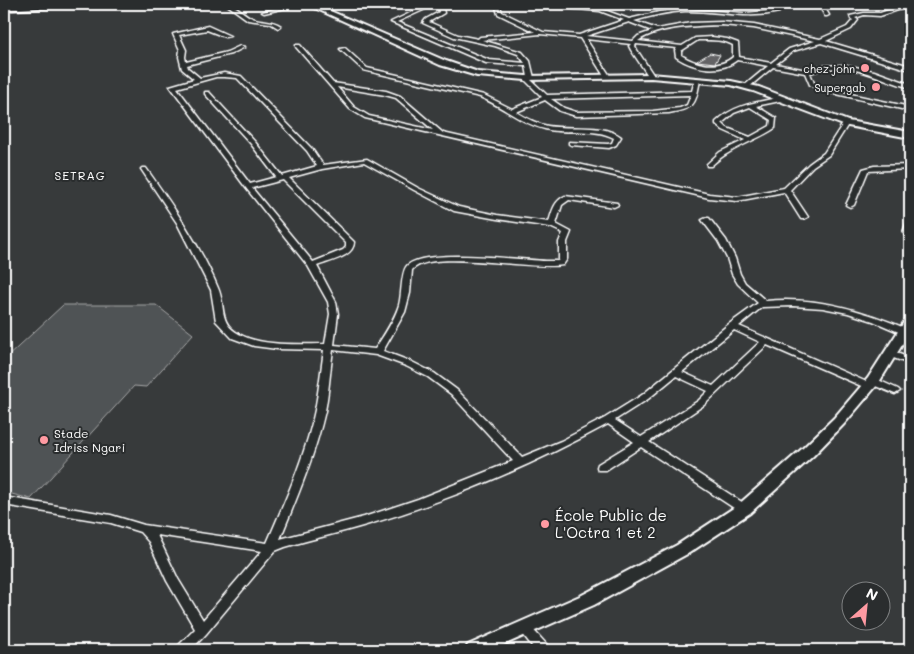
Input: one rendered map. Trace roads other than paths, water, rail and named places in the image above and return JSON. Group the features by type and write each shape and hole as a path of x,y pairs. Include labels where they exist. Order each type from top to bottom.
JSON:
{"street":[{"path":"4,8 73,4"},
{"path":"228,4 250,18 271,22 278,26"},
{"path":"264,12 300,4"},
{"path":"309,4 462,70 485,76 528,78 651,76 747,86 846,123 910,135"},
{"path":"326,11 338,4"},
{"path":"423,4 430,6 393,22 488,62 528,65"},
{"path":"440,4 442,13 426,23 434,28 520,53 524,56 528,65 528,78 546,97 571,114 679,110 689,106 697,80"},
{"path":"497,4 500,13 542,32"},
{"path":"796,4 853,4"},
{"path":"821,4 827,15"},
{"path":"747,86 791,50 820,42 849,28 855,20 852,17 864,14 880,15 910,4"},
{"path":"554,7 598,9 657,31"},
{"path":"581,36 630,21 679,11 731,10 761,14 777,11"},
{"path":"731,10 733,24"},
{"path":"651,76 632,46 636,41 657,31 694,23 733,24 772,30 910,68"},
{"path":"199,80 189,73 184,64 183,50 176,34 208,28 227,36"},
{"path":"472,40 542,32 681,47"},
{"path":"581,36 607,76"},
{"path":"736,58 736,44 723,39 697,39 678,50 678,56 694,64 720,66 736,58 807,72 823,66 840,66 869,72 910,86"},
{"path":"298,46 352,108 362,115 709,196 737,199 786,190 811,165 827,154 846,123"},
{"path":"184,64 229,53 242,47"},
{"path":"343,49 368,70 482,96 496,102 521,119 536,125 564,130 610,133 618,137 614,144 609,146 571,143"},
{"path":"899,64 910,58"},
{"path":"807,72 812,84 821,89 910,109"},
{"path":"183,650 271,548 313,437 320,410 334,314 328,292 312,265 248,187 174,86 229,74 239,77 310,150 321,167"},
{"path":"330,84 386,93 398,97 440,133"},
{"path":"207,93 282,177 350,242 350,247 346,252 312,265"},
{"path":"510,112 546,97 694,94"},
{"path":"751,140 718,124 731,111 783,99"},
{"path":"709,165 714,158 767,131 775,122 771,117 751,105"},
{"path":"248,187 321,167 352,161 368,161 416,189 457,209 552,225 567,232 563,242 563,259 560,263 543,264 453,258 416,260 408,270 406,296 401,310 378,352"},
{"path":"850,204 865,170 910,167"},
{"path":"144,169 181,223 215,290 220,322 235,336 254,343 277,346 330,347 378,352 431,375 454,392 520,462"},
{"path":"786,190 804,217"},
{"path":"552,225 559,203 564,199 614,205"},
{"path":"706,220 722,240 742,284 764,304"},
{"path":"910,224 907,232 910,236"},
{"path":"4,501 111,519 144,529 271,548 282,543 366,521 422,502 565,443 608,420 645,396 677,373 759,305 804,304 841,308 908,325 871,384 808,452 744,509 684,549 588,600 474,650"},
{"path":"732,326 871,384 895,391"},
{"path":"602,467 701,403 766,340"},
{"path":"891,354 910,361"},
{"path":"677,373 715,391"},
{"path":"608,420 744,509"},
{"path":"144,529 154,539 173,581 202,630"},
{"path":"525,629 543,650"}],"place":[{"name":"chez john","path":"865,68"},
{"name":"Supergab","path":"876,87"},
{"name":"Stade Idriss Ngari","path":"44,440"},
{"name":"École Public de L'Octra 1 et 2","path":"545,524"}],"district":[{"name":"SETRAG","path":"80,175"}]}
